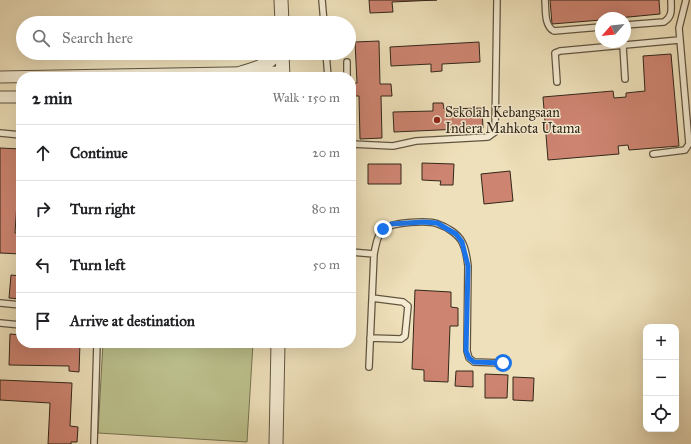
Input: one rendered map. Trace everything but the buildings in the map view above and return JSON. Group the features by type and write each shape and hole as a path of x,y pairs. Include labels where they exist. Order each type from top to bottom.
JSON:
{"street":[{"path":"281,0 282,16"},
{"path":"244,72 265,64 270,60"},
{"path":"282,60 283,72"},
{"path":"0,77 16,77"},
{"path":"0,97 16,97"},
{"path":"276,444 278,348"}],"lane":[{"path":"322,0 323,16"},
{"path":"356,144 393,146 416,141 488,137 494,132 497,0"},
{"path":"545,0 547,25 550,29 554,31 595,28"},
{"path":"631,25 664,22 671,14 671,0"},
{"path":"653,154 685,150 690,144 679,40 679,28 686,0"},
{"path":"631,45 679,40"},
{"path":"557,82 555,53 560,51 598,48"},
{"path":"623,48 626,80"},
{"path":"327,60 328,72"},
{"path":"347,62 347,72"},
{"path":"0,133 16,135"},
{"path":"369,367 374,254 378,237 383,229 391,224 424,222 437,223 456,234 462,242 468,266 466,351 469,358 474,362 503,363"},
{"path":"356,252 374,254"},
{"path":"370,338 401,339 405,336 408,306 403,302 372,298"},
{"path":"0,303 16,305"},
{"path":"0,323 16,325"},
{"path":"94,444 97,348"}],"green space":[{"path":"103,348 253,348 247,442 98,433"}],"place":[{"name":"Sekolah Kebangsaan Indera Mahkota Utama","path":"437,120"}],"route":[{"path":"383,229 391,224 424,222 437,223 456,234 462,242 466,253 468,266 466,351 469,358 474,362 503,363"}]}
